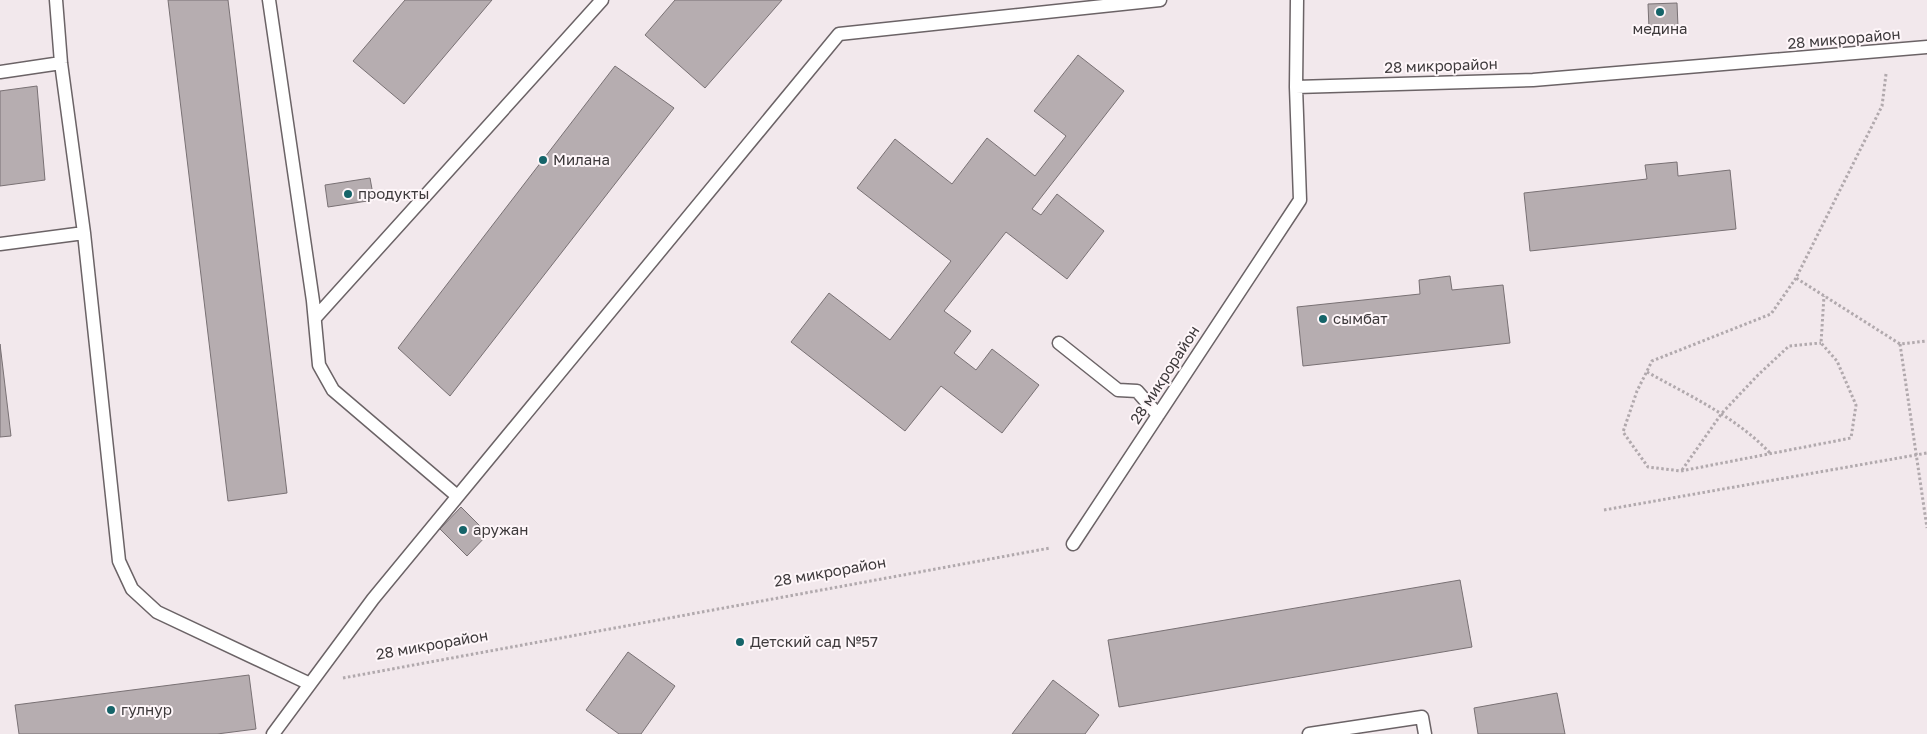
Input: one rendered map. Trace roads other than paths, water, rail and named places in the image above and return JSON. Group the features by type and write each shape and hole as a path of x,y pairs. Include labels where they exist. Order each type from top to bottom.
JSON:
{"lane":[{"path":"56,0 61,63 84,233 119,561 132,589 157,612 310,684"},
{"path":"269,0 315,318 320,365 333,390 456,495"},
{"path":"315,318 602,0"},
{"path":"273,734 372,599 838,34 1124,2 1160,0"},
{"path":"1296,87 1297,0"},
{"name":"28 микрорайон","path":"1073,544 1300,200 1296,87 1533,80 1927,48"},
{"path":"1908,50 1927,57"},
{"path":"0,72 61,63"},
{"path":"0,244 84,233"},
{"path":"1059,342 1118,390 1137,391 1158,415"},
{"path":"1309,734 1422,717 1425,734"}],"place":[{"name":"медина","path":"1660,12"},
{"name":"Милана","path":"543,160"},
{"name":"продукты","path":"348,194"},
{"name":"сымбат","path":"1323,319"},
{"name":"аружан","path":"463,530"},
{"name":"Детский сад №57","path":"740,642"},
{"name":"гулнур","path":"111,710"}]}
